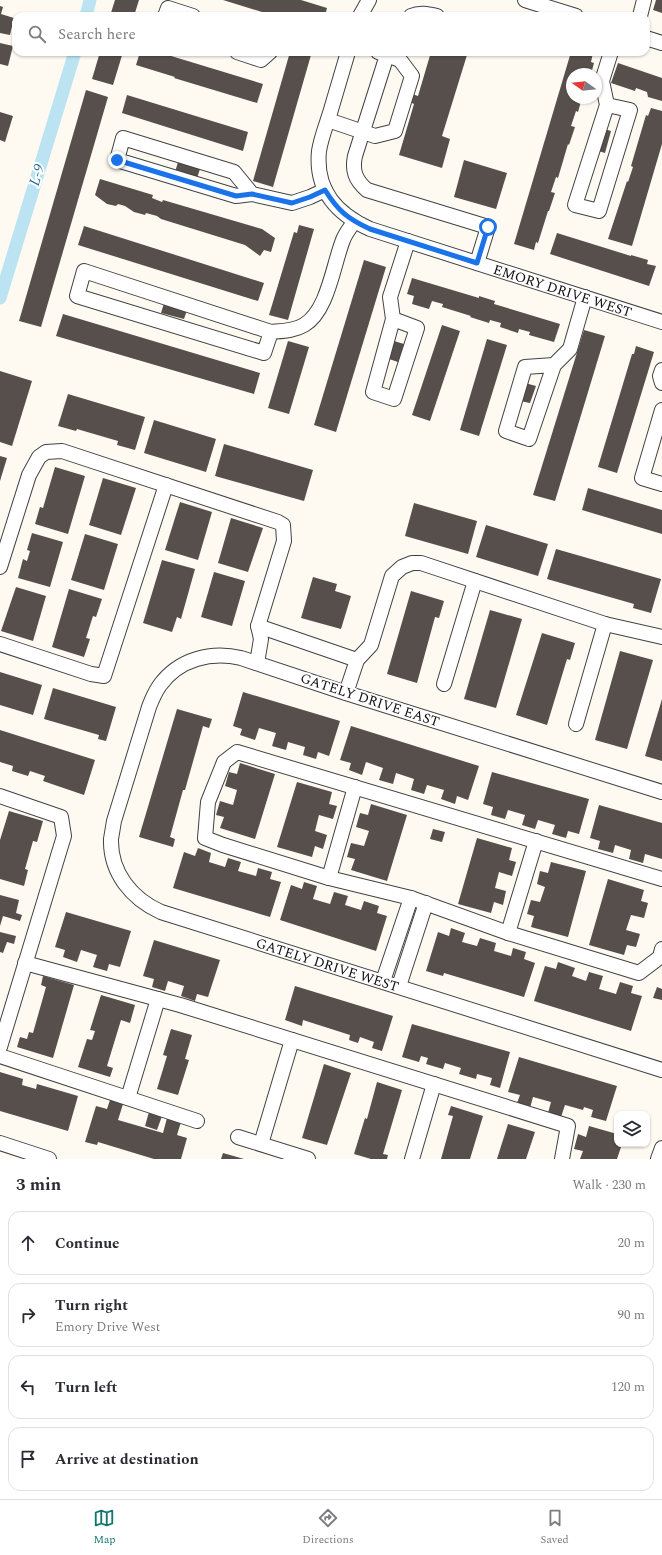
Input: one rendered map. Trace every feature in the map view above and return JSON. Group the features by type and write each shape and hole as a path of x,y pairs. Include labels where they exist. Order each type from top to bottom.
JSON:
{"street":[{"path":"362,12 369,0"},
{"path":"526,0 552,12"},
{"path":"641,12 644,0"},
{"path":"166,12 168,8 180,12"},
{"path":"650,39 662,43"},
{"path":"249,56 261,60 266,56"},
{"name":"EMORY DRIVE WEST","path":"346,56 319,152 320,170 325,190 340,210 354,222 370,229 662,322"},
{"path":"383,56 355,156 353,165 355,175 359,183 367,190 376,194 488,227 477,263"},
{"path":"328,120 375,136 395,132 412,76 400,60 391,56"},
{"path":"607,105 630,110 599,211 575,205 607,105 602,81 610,56"},
{"path":"252,194 234,172 123,138 117,160 236,196 252,194 292,203 325,190"},
{"path":"271,332 264,353 77,296 84,271 271,332 289,330 304,326 315,315 323,302 343,239 354,222"},
{"path":"393,319 417,328 394,399 373,392 393,319 390,297 408,241"},
{"path":"554,365 525,367 506,431 529,439 554,365 570,349 585,297"},
{"path":"662,370 660,376 662,383"},
{"path":"662,410 642,478 662,484"},
{"path":"0,568 29,475 39,456 46,452 62,451 278,522 284,525 284,541 258,626 261,639 257,663"},
{"path":"0,644 91,674 104,676 166,485"},
{"path":"346,693 357,660 371,645 392,576 402,568 412,563 421,564 475,581 605,624 662,637"},
{"path":"444,684 475,581"},
{"path":"576,724 605,624"},
{"path":"258,626 357,660"},
{"name":"GATELY DRIVE EAST","path":"133,760 155,692 166,678 180,666 196,658 214,655 233,656 662,792"},
{"path":"662,879 237,752 224,762 208,802 205,838 223,845 329,878 411,898 508,933 639,973 660,957 662,949"},
{"name":"GATELY DRIVE WEST","path":"133,760 114,821 111,838 114,861 119,874 125,885 145,904 161,912 662,1070"},
{"path":"329,878 355,787"},
{"path":"0,796 61,816 64,836 0,1047"},
{"path":"508,933 536,842"},
{"path":"383,981 411,898"},
{"path":"399,986 426,903"},
{"path":"25,963 158,999 568,1126 562,1159"},
{"path":"128,1098 158,999"},
{"path":"261,1144 292,1040"},
{"path":"0,1056 197,1121"},
{"path":"412,1159 434,1084"},
{"path":"238,1137 308,1159"},
{"path":"0,1143 49,1159"},
{"path":"658,1159 662,1148"}],"building":[{"path":"115,0 139,0 135,12 111,12"},
{"path":"223,0 301,0 327,8 326,12 262,12"},
{"path":"656,0 662,0 662,13 653,10"},
{"path":"0,6 3,7 1,14 12,17 12,26 10,35 0,33"},
{"path":"0,43 12,46 8,66 0,64"},
{"path":"99,56 122,56 113,85 92,79"},
{"path":"139,56 171,56 263,84 257,103 136,65"},
{"path":"289,56 311,56 273,187 253,181"},
{"path":"430,56 467,56 442,136 450,139 442,168 399,155 414,104 410,102 412,94 418,96"},
{"path":"570,56 592,56 591,62 594,63 593,68 566,68"},
{"path":"618,63 662,78 662,101 648,97 647,92 636,88 635,91 611,83"},
{"path":"566,69 566,104 580,104 578,112 576,111 571,126 575,127 569,145 568,144 558,178 556,177 551,192 555,193 538,243 536,242 534,250 514,244"},
{"path":"86,90 108,97 41,327 19,321"},
{"path":"127,95 248,132 243,151 122,113"},
{"path":"651,108 662,111 662,144 632,246 608,239 633,167 631,166 646,115 648,116"},
{"path":"0,112 13,116 5,142 0,140"},
{"path":"601,128 611,131 605,153 595,150"},
{"path":"464,160 507,173 496,209 454,197"},
{"path":"178,162 200,169 197,178 175,172"},
{"path":"100,179 153,195 152,198 162,202 163,200 262,229 275,238 271,252 264,250 260,256 245,245 161,219 157,216 134,212 125,206 118,204 116,206 107,204 95,195"},
{"path":"299,225 314,229 288,320 269,315 294,232 297,233"},
{"path":"84,226 264,283 258,301 78,245"},
{"path":"557,233 648,260 647,264 656,266 649,286 550,254"},
{"path":"364,260 386,267 336,432 314,425"},
{"path":"412,278 479,298 479,296 495,301 494,304 560,324 554,342 529,335 530,332 519,329 518,333 500,327 501,323 490,320 489,323 470,317 471,316 442,307 443,304 432,301 429,309 412,304 414,296 407,294"},
{"path":"164,303 187,310 184,319 161,313"},
{"path":"63,314 260,373 254,394 56,336"},
{"path":"442,325 460,331 430,421 412,415"},
{"path":"584,330 605,336 555,501 533,495"},
{"path":"487,339 507,345 479,436 460,430"},
{"path":"288,341 309,347 289,414 268,408"},
{"path":"394,341 404,344 398,362 389,359"},
{"path":"636,346 654,352 617,473 598,467 632,354 634,354"},
{"path":"0,371 32,381 12,446 0,442"},
{"path":"525,383 536,386 530,403 520,401"},
{"path":"68,394 145,417 135,450 117,445 118,441 77,429 76,431 58,426"},
{"path":"154,420 216,439 206,472 144,453"},
{"path":"224,444 313,470 304,501 215,476"},
{"path":"0,456 7,458 0,481"},
{"path":"55,467 85,476 68,534 35,524 40,507 43,508"},
{"path":"103,478 136,488 121,535 89,525"},
{"path":"588,488 662,510 662,534 582,510"},
{"path":"180,502 212,512 198,560 165,550"},
{"path":"414,503 477,521 468,554 405,536"},
{"path":"231,518 263,528 248,572 218,563"},
{"path":"486,525 548,544 538,576 476,557"},
{"path":"32,533 63,542 50,587 18,578 23,559 27,561 30,551 27,550"},
{"path":"85,534 118,544 104,590 71,580"},
{"path":"556,549 661,579 651,613 633,608 634,604 547,579"},
{"path":"162,560 195,569 181,619 177,617 172,632 143,623"},
{"path":"214,572 245,581 232,626 201,617"},
{"path":"313,577 337,584 335,591 351,596 341,629 301,618"},
{"path":"16,587 46,596 33,641 1,631"},
{"path":"69,589 102,599 96,617 93,616 86,638 90,639 84,657 52,647"},
{"path":"411,591 444,601 439,618 435,617 417,683 387,674"},
{"path":"490,610 522,619 496,708 464,699"},
{"path":"542,633 575,643 570,660 567,659 547,725 516,715"},
{"path":"620,651 653,660 627,749 595,740"},
{"path":"0,672 42,685 33,715 0,705"},
{"path":"53,688 116,707 106,741 98,739 99,735 44,719"},
{"path":"243,692 340,721 329,756 318,752 316,759 303,755 305,747 288,742 286,750 272,746 276,733 259,728 255,740 240,735 242,729 233,726"},
{"path":"662,699 662,761 645,756"},
{"path":"177,709 212,719 209,728 203,726 185,790 183,790 170,837 175,839 173,847 139,837"},
{"path":"351,726 479,766 468,800 457,796 455,804 441,799 444,790 427,785 424,794 411,790 414,779 396,773 393,784 379,780 383,768 366,762 362,775 349,770 351,763 340,760"},
{"path":"0,730 95,760 84,795 43,781 45,776 30,771 28,776 12,771 13,766 0,762"},
{"path":"240,763 275,774 255,839 220,828 224,817 216,815 220,801 233,805 237,790 225,786 229,772 237,774"},
{"path":"492,772 589,799 579,834 568,831 566,838 552,834 555,825 538,820 535,829 522,825 525,815 508,810 505,819 491,815 493,807 483,804"},
{"path":"297,782 332,792 329,804 337,806 333,819 319,815 315,831 327,835 323,849 315,846 312,857 277,847"},
{"path":"371,804 407,815 387,881 351,870 355,859 347,857 351,843 364,846 369,831 356,827 360,813 368,815"},
{"path":"599,805 662,823 662,859 645,854 643,863 629,859 631,850 615,845 613,853 598,849 600,841 590,838"},
{"path":"9,811 43,821 37,842 33,841 25,869 28,870 24,886 0,879 0,840"},
{"path":"433,829 445,832 442,842 430,839"},
{"path":"477,838 512,848 509,860 516,862 512,876 499,872 495,888 506,891 503,905 494,902 491,913 458,904"},
{"path":"198,848 211,853 209,862 225,867 228,858 241,862 238,871 256,876 258,868 272,872 270,879 281,882 270,917 173,888 184,852 195,856"},
{"path":"551,862 586,871 568,937 531,927 534,916 527,914 531,900 540,902 545,887 537,884 540,871 548,873"},
{"path":"608,879 644,890 641,901 648,903 644,918 631,915 626,930 640,934 636,947 627,945 624,955 589,945"},
{"path":"304,882 317,886 313,899 330,904 334,892 348,896 345,905 361,910 364,901 379,906 377,913 387,916 376,951 280,920 291,885 302,889"},
{"path":"0,895 19,900 16,913 22,915 20,921 3,916 0,926"},
{"path":"66,912 131,931 120,967 109,964 107,971 93,967 97,955 81,950 77,962 63,957 65,950 55,947"},
{"path":"451,928 465,933 462,942 477,946 480,938 496,943 494,951 511,956 513,948 526,952 524,959 535,963 524,997 444,973 443,976 426,971 438,932 449,936"},
{"path":"0,932 16,936 14,944 7,942 3,953 0,952"},
{"path":"154,940 220,960 208,997 197,994 195,1001 181,996 184,986 168,981 165,991 152,987 154,979 143,976"},
{"path":"558,962 575,968 572,976 586,981 589,972 603,976 599,989 616,994 620,982 633,986 631,993 642,996 631,1031 534,1001 545,966 556,969"},
{"path":"43,976 74,985 53,1058 17,1047 20,1037 27,1039 29,1032 33,1033 46,987 41,985"},
{"path":"295,986 393,1016 382,1051 372,1048 374,1042 360,1037 358,1043 349,1040 350,1035 303,1020 302,1026 285,1020"},
{"path":"657,987 662,989 662,1000 653,998"},
{"path":"101,995 135,1005 130,1023 121,1020 107,1066 113,1068 110,1077 78,1067 87,1039 92,1040 95,1031 90,1030"},
{"path":"412,1024 510,1052 500,1088 490,1085 492,1078 477,1074 476,1079 459,1074 461,1068 445,1063 443,1069 426,1064 428,1058 421,1056 419,1062 402,1057"},
{"path":"171,1029 192,1035 185,1059 189,1060 178,1095 157,1089 167,1056 163,1055"},
{"path":"519,1057 617,1086 606,1121 591,1117 593,1110 584,1107 583,1110 565,1105 561,1117 548,1113 551,1102 533,1097 530,1108 517,1103 520,1095 508,1092"},
{"path":"324,1064 351,1073 327,1145 302,1138"},
{"path":"0,1072 23,1079 22,1085 36,1089 37,1084 78,1096 68,1131 0,1111"},
{"path":"377,1082 402,1090 383,1154 388,1155 387,1159 371,1159 354,1154 365,1118 367,1119"},
{"path":"110,1100 123,1104 118,1120 163,1133 167,1118 181,1122 177,1135 187,1138 181,1159 154,1159 98,1142 97,1145 85,1142 96,1106 107,1109"},
{"path":"451,1106 483,1116 470,1159 441,1159 453,1116 448,1115"},
{"path":"149,1112 162,1116 157,1130 145,1126"},
{"path":"508,1124 535,1132 526,1159 497,1159"},
{"path":"589,1126 614,1133 614,1147 621,1147 617,1159 580,1159 583,1151 574,1149 578,1134 586,1137"},
{"path":"223,1153 244,1159 221,1159"}],"waterway":[{"name":"L-9","path":"87,12 90,0"},
{"name":"L-9","path":"0,298 74,56"}],"route":[{"path":"117,160 236,196 252,194 292,203 325,190 334,204 346,217 354,222 370,229 477,263 488,227"}]}
